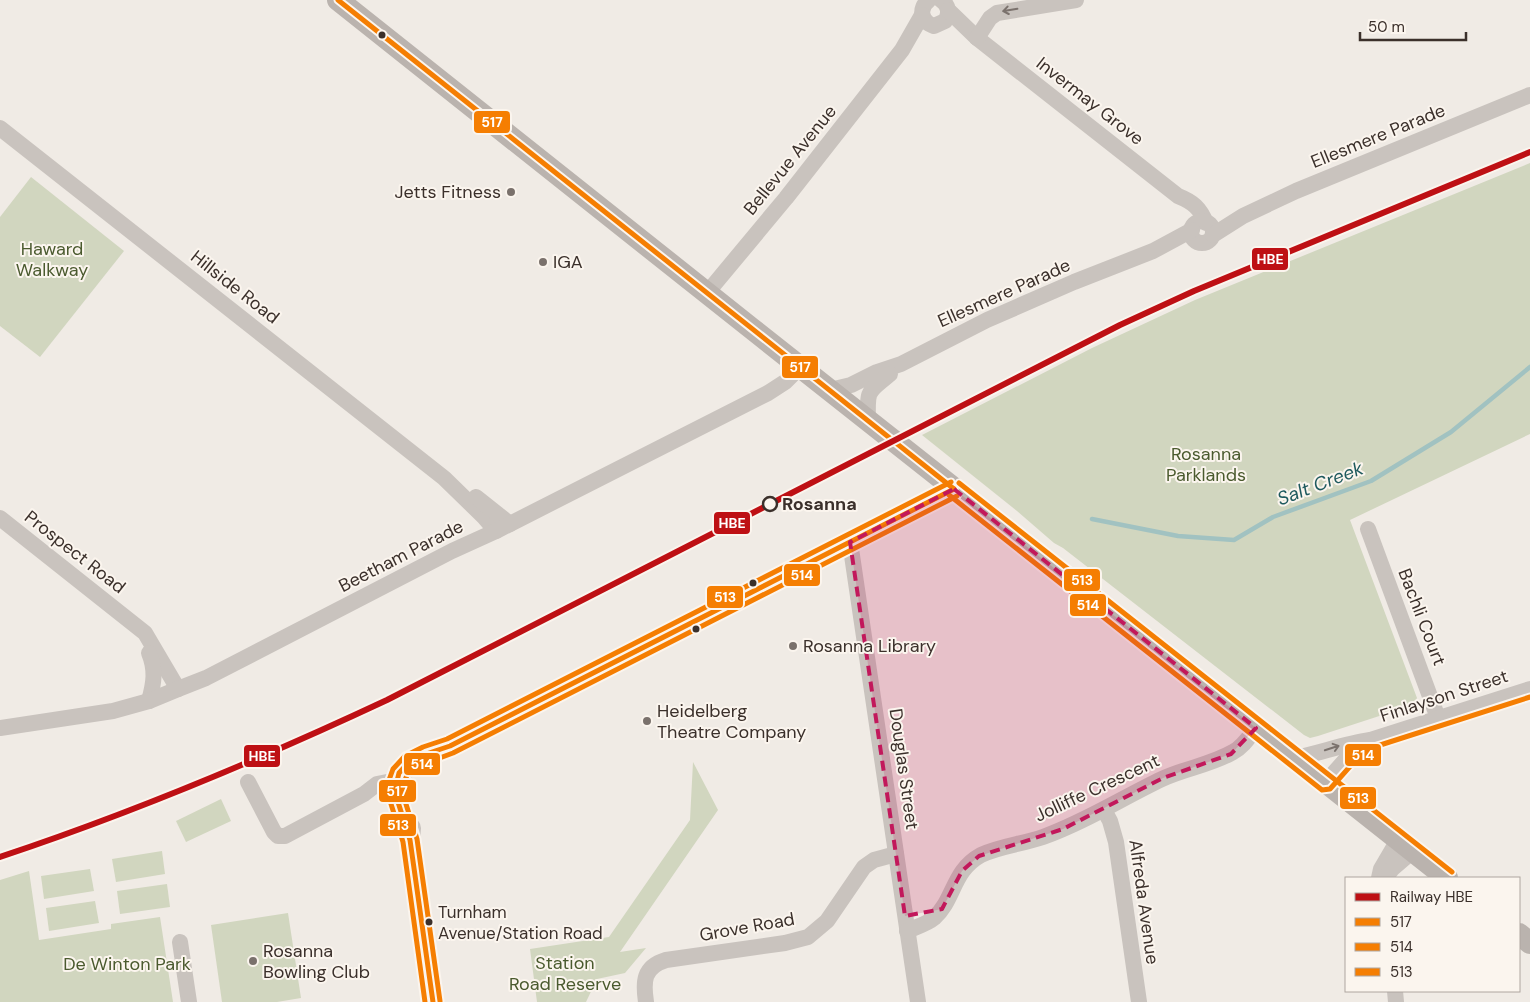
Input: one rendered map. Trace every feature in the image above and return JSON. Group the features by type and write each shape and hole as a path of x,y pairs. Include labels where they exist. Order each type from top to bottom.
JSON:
{"main road":[{"path":"338,0 1446,877"},
{"path":"1520,935 1530,943"}],"street":[{"path":"977,38 990,18 997,13 1076,0"},
{"name":"Bellevue Avenue","path":"707,294 786,198 931,11"},
{"name":"Invermay Grove","path":"931,11 977,38 1178,196 1201,230"},
{"name":"Ellesmere Parade","path":"830,390 851,385 877,372 901,364 1022,304 1201,230 1243,216 1296,191 1530,95"},
{"name":"Hillside Road","path":"0,128 444,478 484,517 503,528"},
{"name":"Ellesmere Parade","path":"868,420 867,403 871,390 901,364"},
{"name":"Beetham Parade","path":"0,728 104,712 148,701 178,690 235,664 452,551 503,528 768,393 785,382 800,367"},
{"path":"248,782 274,832 278,836 285,836 364,794 404,781 450,746 954,489"},
{"name":"Prospect Road","path":"0,518 145,634 178,690"},
{"name":"Bachli Court","path":"1368,529 1438,718"},
{"name":"Douglas Street","path":"850,542 918,1002"},
{"name":"Prospect Road","path":"126,617 146,646 151,659 154,684 148,701"},
{"name":"Finlayson Street","path":"1295,758 1316,754 1346,744 1370,740 1530,689"},
{"name":"Jolliffe Crescent","path":"906,923 932,920 946,904 962,871 980,856 1042,837 1104,810 1162,778 1231,754 1245,743 1256,728"},
{"name":"Finlayson Street","path":"1325,783 1348,757 1370,740"},
{"path":"404,781 412,817 410,840 433,1002"},
{"name":"Alfreda Avenue","path":"1104,810 1116,842 1139,1002"},
{"path":"1379,877 1381,869 1406,845"},
{"path":"1386,877 1406,845"},
{"name":"Grove Road","path":"646,1002 644,980 655,965 666,960 785,943 808,937 827,920 859,876 897,860"},
{"path":"180,942 189,1002"}],"highlighted area":[{"path":"954,489 1256,728 1231,754 1163,778 1063,829 979,856 962,871 942,909 905,916 850,542"}],"green space":[{"name":"Rosanna Parklands","path":"1530,163 1530,434 1350,520 1417,698 1413,705 1318,736 1310,738 1304,735 1063,548 1054,543 922,435 1092,348 1195,300"},
{"name":"Haward Walkway","path":"31,177 124,251 40,357 0,326 0,217"},
{"name":"Station Road Reserve","path":"693,762 718,810 620,952 646,948 625,973 597,979 586,1002 537,1002 530,949 609,937 690,820"},
{"path":"221,799 231,821 186,842 176,821"},
{"path":"162,851 165,874 116,882 112,859"},
{"path":"90,869 94,891 44,899 41,876"},
{"name":"De Winton Park","path":"29,871 39,940 111,929 111,924 160,917 173,1002 0,1002 0,880"},
{"path":"167,884 170,907 120,914 117,891"},
{"path":"95,901 99,923 49,931 46,908"},
{"name":"Rosanna Bowling Club","path":"288,913 301,998 277,1002 222,1002 211,925"}],"waterway":[{"name":"Salt Creek","path":"1092,519 1178,536 1234,540 1273,517 1371,481 1451,432 1530,367"}],"rail line":[{"name":"HBE","path":"0,857 147,804 340,722 387,700 1120,325 1194,291 1530,152"}],"transit line":[{"name":"517","path":"338,0 954,489"},
{"name":"513","path":"425,1002 403,842 391,804 389,780 393,769 405,756 423,747 447,739 951,482"},
{"name":"513","path":"959,483 1452,872"},
{"name":"517","path":"433,1002 410,840 398,802 397,781 399,773 409,762 450,746 954,489"},
{"name":"514","path":"949,495 1322,790 1330,789 1353,763 1374,747 1530,697"},
{"name":"514","path":"440,1001 417,839 405,801 404,782 409,771 453,753 957,496"}],"place":[{"name":"Jetts Fitness","path":"511,192"},
{"name":"IGA","path":"543,262"},
{"name":"Rosanna","path":"770,504"},
{"name":"Rosanna Library","path":"793,646"},
{"name":"Heidelberg Theatre Company","path":"647,721"},
{"name":"Turnham Avenue/Station Road","path":"429,922"},
{"name":"Rosanna Bowling Club","path":"253,961"}]}
